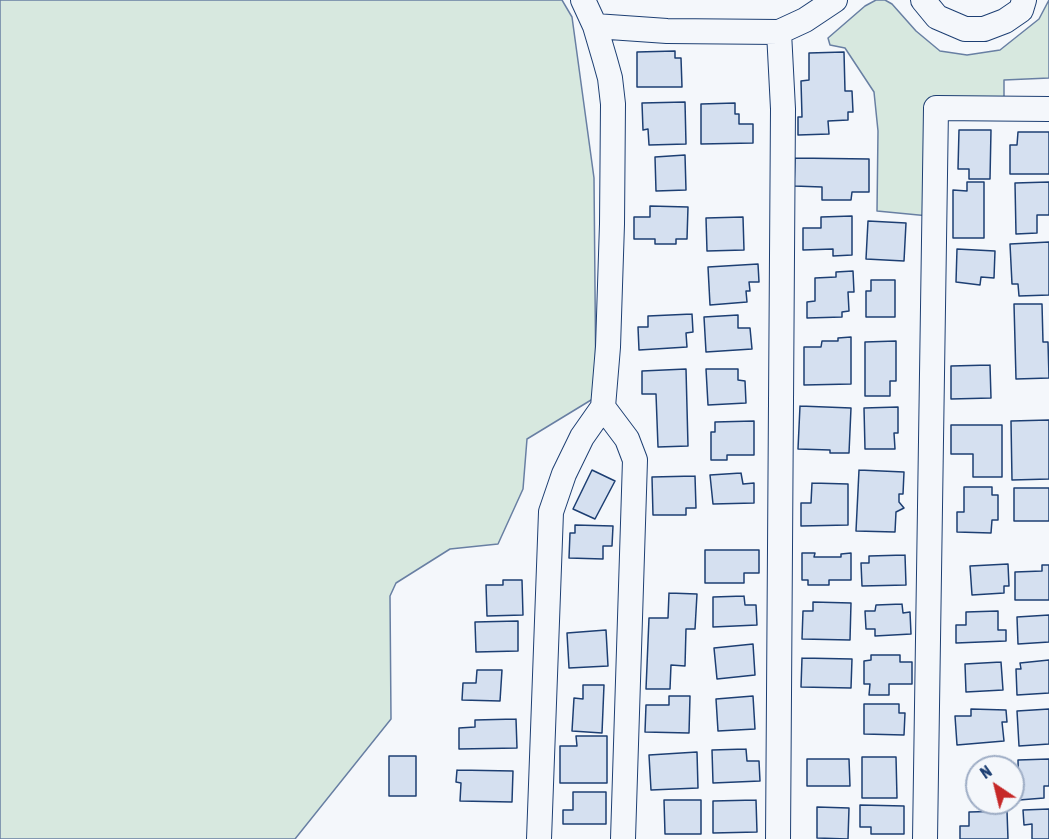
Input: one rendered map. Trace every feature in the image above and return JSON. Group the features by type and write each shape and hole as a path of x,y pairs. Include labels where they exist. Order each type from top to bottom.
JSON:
{"street":[{"path":"539,839 551,513 564,474 582,437 603,407 608,347 612,224 612,104 610,78 595,26 583,0"},
{"path":"595,26 667,31 779,32 805,20 836,0"},
{"path":"923,0 937,17 965,29 984,29 1005,21 1021,10 1024,0"},
{"path":"778,839 783,121 779,32"},
{"path":"925,839 936,108 1049,109"},
{"path":"603,407 627,439 634,460 623,839"}],"shaded area":[{"path":"0,0 562,0 572,17 594,178 596,397 527,439 523,489 498,544 450,549 396,583 390,596 391,719 295,839 0,839"},
{"path":"876,0 885,0 892,4 916,31 940,51 967,55 1000,50 1039,19 1049,0 1049,78 1004,80 1004,97 927,101 929,216 877,211 878,131 874,92 845,48 830,45 828,38 865,6"}],"building":[{"path":"675,51 675,58 681,58 682,87 637,87 637,52"},
{"path":"844,52 845,91 852,91 853,112 848,112 848,120 828,121 829,134 798,135 798,117 802,117 801,81 809,80 809,53"},
{"path":"685,102 686,144 649,145 648,129 643,130 642,103"},
{"path":"735,103 735,114 739,114 739,124 753,124 753,143 701,144 701,104"},
{"path":"959,130 991,130 990,179 969,179 969,169 958,169"},
{"path":"1018,132 1049,132 1049,174 1010,174 1010,145 1017,145"},
{"path":"685,155 686,190 656,191 655,157"},
{"path":"795,158 869,159 869,192 852,192 851,200 822,200 822,187 794,186"},
{"path":"967,182 984,182 984,238 953,238 953,190 967,191"},
{"path":"1049,182 1049,215 1037,215 1037,233 1016,234 1015,183"},
{"path":"650,206 688,207 687,239 676,239 676,244 655,244 655,239 634,239 634,217 650,217"},
{"path":"852,216 852,255 833,256 833,249 803,250 803,228 821,228 821,217"},
{"path":"743,217 744,250 707,251 706,218"},
{"path":"868,221 906,223 904,261 866,259"},
{"path":"1049,242 1049,295 1019,296 1018,284 1012,284 1010,244"},
{"path":"957,249 995,251 994,278 981,277 980,285 956,282"},
{"path":"758,264 759,282 749,282 750,291 746,291 747,302 710,305 708,267"},
{"path":"853,271 854,292 848,292 849,311 842,312 842,317 807,318 807,302 815,301 815,278 836,277 836,272"},
{"path":"871,280 895,280 895,317 866,317 866,291 871,291"},
{"path":"1014,304 1042,304 1043,342 1048,342 1049,378 1016,379"},
{"path":"692,314 693,332 686,333 687,347 639,350 638,327 648,327 648,316"},
{"path":"738,315 738,328 750,328 752,349 706,352 704,317"},
{"path":"851,337 851,384 804,385 804,347 821,347 822,341 838,341 838,338"},
{"path":"896,341 896,381 890,381 890,396 865,396 865,342"},
{"path":"990,365 991,398 951,399 951,366"},
{"path":"686,369 688,446 658,447 656,394 642,394 642,371"},
{"path":"706,369 738,369 738,380 745,381 746,403 708,405"},
{"path":"800,406 851,408 849,453 798,449"},
{"path":"898,407 898,433 894,433 895,449 865,449 864,408"},
{"path":"1049,420 1049,479 1012,480 1011,421"},
{"path":"754,421 754,455 727,455 727,460 711,460 711,432 715,432 715,422"},
{"path":"951,425 1002,425 1002,477 973,477 973,454 951,454"},
{"path":"592,470 615,481 595,519 573,509"},
{"path":"859,470 904,472 903,494 899,494 899,502 904,508 896,512 895,532 856,531"},
{"path":"741,473 743,484 754,483 754,503 713,504 710,475"},
{"path":"695,476 696,508 686,508 686,515 653,515 652,477"},
{"path":"812,483 848,484 848,525 801,526 801,503 811,503"},
{"path":"964,487 992,487 992,495 998,495 998,520 992,520 991,533 957,532 957,512 964,512"},
{"path":"1014,488 1049,488 1049,521 1014,521"},
{"path":"575,525 613,526 612,546 603,546 603,559 569,558 570,533 575,533"},
{"path":"705,550 759,550 759,573 744,573 744,583 705,583"},
{"path":"802,553 815,553 814,557 841,557 841,554 851,553 851,580 829,580 829,585 808,585 808,580 802,580"},
{"path":"905,555 906,585 862,586 861,563 869,563 869,556"},
{"path":"1008,564 1009,586 1004,586 1004,593 972,595 970,566"},
{"path":"1042,565 1049,565 1049,600 1015,600 1015,572 1042,571"},
{"path":"503,580 522,580 523,615 487,616 486,585 503,585"},
{"path":"669,593 697,594 695,629 686,629 685,666 671,665 670,689 646,689 649,618 668,618"},
{"path":"744,596 745,605 756,605 757,625 713,627 713,597"},
{"path":"813,602 851,603 850,640 802,639 803,611 813,611"},
{"path":"902,604 903,613 910,612 911,634 875,636 875,629 866,629 865,611 875,611 876,605"},
{"path":"998,611 998,630 1006,630 1006,641 956,643 956,625 966,625 966,612"},
{"path":"1049,615 1049,642 1018,644 1017,617"},
{"path":"518,621 518,651 476,652 475,622"},
{"path":"606,630 608,666 569,668 567,633"},
{"path":"753,644 755,675 717,679 714,648"},
{"path":"871,655 900,655 900,662 912,662 912,684 889,684 889,695 869,695 870,684 864,684 864,661 871,660"},
{"path":"802,658 852,659 851,688 801,687"},
{"path":"1049,660 1049,693 1017,695 1016,669 1021,669 1020,663"},
{"path":"1001,662 1003,690 966,692 965,664"},
{"path":"477,670 502,670 500,701 462,700 463,683 476,683"},
{"path":"583,685 604,685 602,733 572,731 574,698 583,699"},
{"path":"669,696 690,696 689,733 645,732 646,705 669,705"},
{"path":"753,696 755,729 718,731 716,699"},
{"path":"864,704 899,704 899,713 905,713 904,735 864,734"},
{"path":"971,709 1006,710 1007,722 1002,722 1004,741 957,745 955,716 971,716"},
{"path":"1049,709 1049,744 1019,746 1017,711"},
{"path":"516,719 517,748 459,749 459,728 475,727 475,720"},
{"path":"576,736 607,736 607,783 560,783 560,746 577,746"},
{"path":"746,749 747,761 759,761 760,781 713,783 712,750"},
{"path":"697,752 698,788 651,790 649,755"},
{"path":"389,756 416,756 416,796 389,796"},
{"path":"862,757 896,757 897,798 862,798"},
{"path":"807,759 849,759 850,786 807,786"},
{"path":"1049,759 1049,786 1044,786 1044,798 1025,800 1025,760"},
{"path":"457,770 513,771 512,802 460,801 461,783 456,782"},
{"path":"573,792 606,792 606,824 563,824 563,810 573,810"},
{"path":"664,800 701,800 701,834 665,834"},
{"path":"756,800 757,832 713,833 713,801"},
{"path":"860,805 904,806 904,834 871,834 871,827 860,827"},
{"path":"817,807 849,808 848,839 817,838"},
{"path":"1049,809 1049,839 1032,839 1032,824 1024,825 1025,810"},
{"path":"969,815 1007,815 1008,839 960,839 960,826 969,826"}]}
